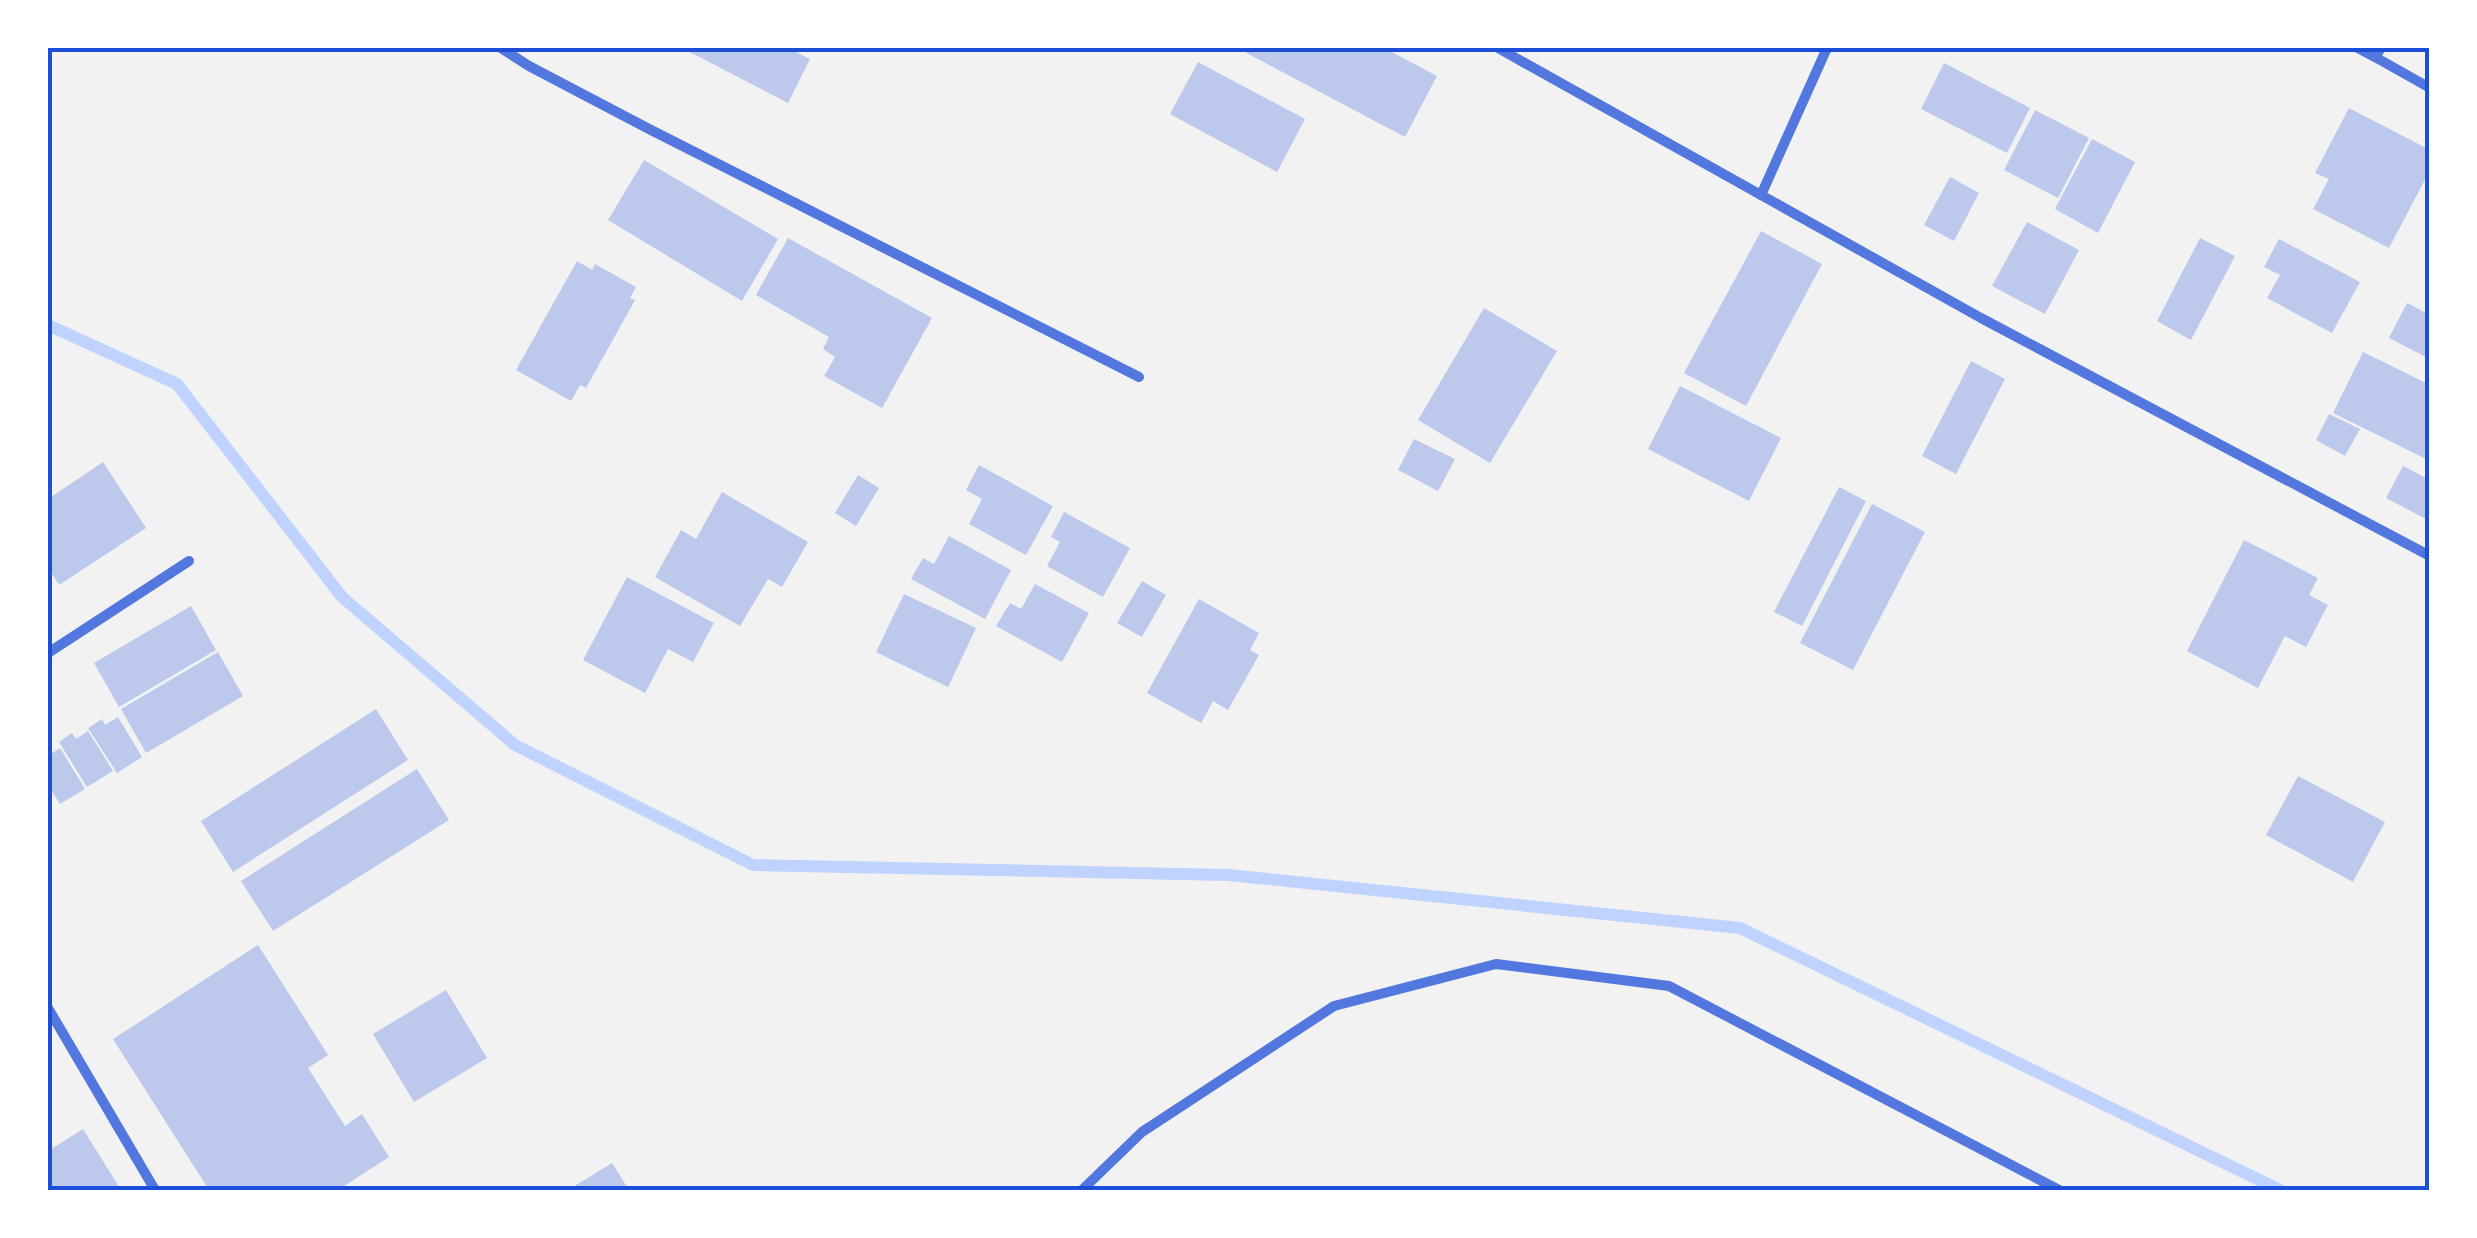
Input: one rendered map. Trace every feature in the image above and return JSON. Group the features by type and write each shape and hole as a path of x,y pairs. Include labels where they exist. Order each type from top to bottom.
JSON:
{"street":[{"path":"501,48 650,129 1138,377"},
{"path":"1498,48 1981,318 2430,556"},
{"path":"1761,194 1827,48"},
{"path":"2358,48 2378,52 2430,88"},
{"path":"48,653 189,561"},
{"path":"1082,1190 1142,1132 1334,1006 1496,964 1669,986 2059,1190"},
{"path":"48,1008 155,1190"}],"building":[{"path":"682,48 788,48 810,59 788,103"},
{"path":"1237,48 1384,48 1437,76 1405,137"},
{"path":"1198,62 1305,119 1277,172 1170,114"},
{"path":"1944,63 2030,108 2007,153 1921,109"},
{"path":"2349,108 2430,150 2430,170 2389,248 2313,209 2329,179 2315,173"},
{"path":"2035,110 2089,138 2058,198 2004,170"},
{"path":"2092,139 2135,162 2098,233 2055,209"},
{"path":"644,160 778,239 742,301 608,220"},
{"path":"1950,177 1979,193 1954,241 1924,225"},
{"path":"2027,222 2079,250 2045,314 1992,286"},
{"path":"1761,231 1822,264 1746,406 1684,373"},
{"path":"788,238 932,318 882,408 824,376 835,357 823,349 829,337 756,295"},
{"path":"2200,238 2235,256 2191,340 2157,321"},
{"path":"2279,239 2360,282 2332,333 2267,298 2280,275 2264,267"},
{"path":"577,261 592,270 595,264 636,287 630,298 635,300 586,388 580,385 571,401 516,370"},
{"path":"2407,303 2430,315 2430,359 2389,338"},
{"path":"1484,308 1557,351 1490,463 1418,420"},
{"path":"2363,352 2430,385 2430,461 2333,413"},
{"path":"1971,361 2005,379 1956,474 1922,456"},
{"path":"1680,386 1781,438 1749,501 1648,449"},
{"path":"2329,414 2360,429 2345,456 2316,440"},
{"path":"1414,439 1455,459 1438,491 1398,470"},
{"path":"103,462 146,528 59,585 48,567 48,499"},
{"path":"979,465 1053,506 1026,555 969,524 982,499 966,490"},
{"path":"2403,466 2430,480 2430,521 2386,498"},
{"path":"858,475 879,488 856,526 835,513"},
{"path":"1839,487 1866,501 1802,626 1774,612"},
{"path":"722,492 808,542 782,587 768,579 740,626 655,577 681,530 696,539"},
{"path":"1872,504 1925,532 1853,670 1800,643"},
{"path":"1064,512 1130,548 1103,597 1047,566 1060,542 1051,537"},
{"path":"949,536 1011,570 985,619 911,579 923,558 934,564"},
{"path":"2244,540 2318,578 2309,595 2328,605 2306,647 2285,636 2258,688 2187,651"},
{"path":"627,577 714,623 693,662 668,649 645,693 583,660"},
{"path":"1142,581 1166,595 1142,637 1117,623"},
{"path":"1035,584 1089,613 1062,662 996,626 1010,603 1021,609"},
{"path":"904,594 976,628 948,687 876,652"},
{"path":"1199,599 1259,633 1250,650 1259,655 1228,710 1213,701 1201,723 1147,693"},
{"path":"191,606 216,650 119,707 94,663"},
{"path":"218,652 243,696 146,753 121,709"},
{"path":"376,709 408,760 233,872 201,821"},
{"path":"118,717 142,757 117,773 88,728 102,719 105,725"},
{"path":"88,731 113,771 87,787 59,742 72,733 76,739"},
{"path":"60,748 85,789 60,804 48,785 48,756"},
{"path":"417,769 449,820 273,931 241,881"},
{"path":"2298,776 2385,822 2353,882 2266,835"},
{"path":"258,945 328,1055 308,1068 345,1126 362,1114 389,1157 338,1190 209,1190 113,1039"},
{"path":"446,990 487,1058 414,1102 373,1034"},
{"path":"83,1129 121,1190 48,1190 48,1151"},
{"path":"612,1163 629,1190 568,1190"}],"waterway":[{"path":"48,325 177,384 342,597 515,745 753,865 1229,875 1740,928 2280,1190"}]}
